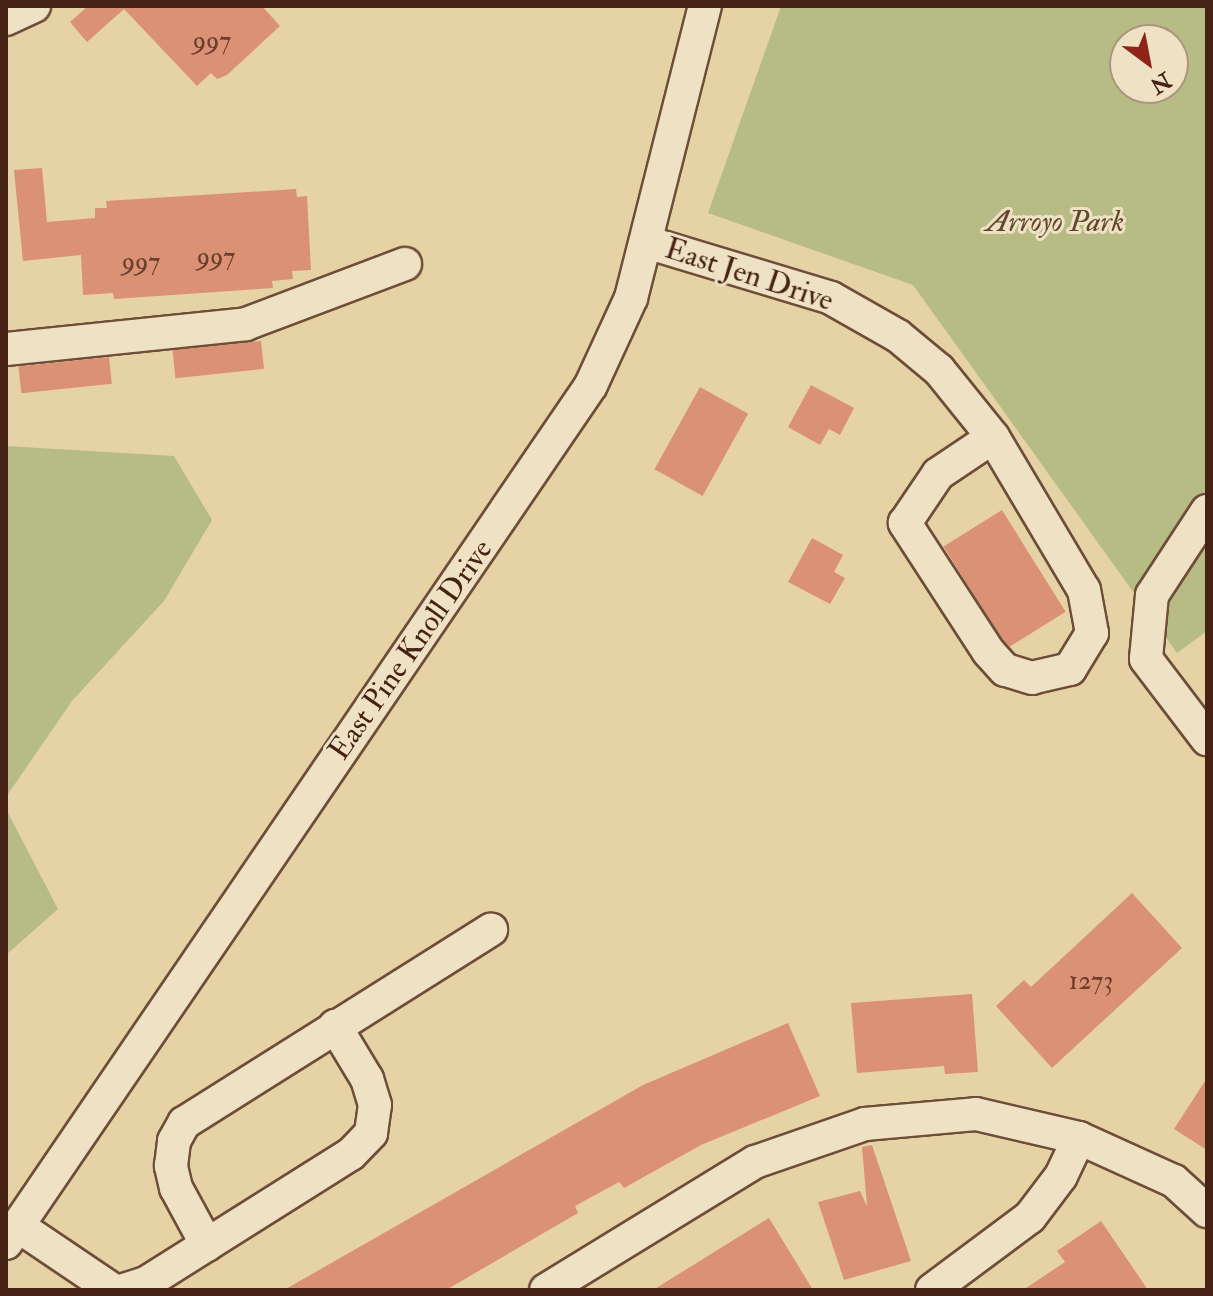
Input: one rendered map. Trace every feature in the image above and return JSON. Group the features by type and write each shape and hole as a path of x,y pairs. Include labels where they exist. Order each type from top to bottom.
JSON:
{"street":[{"path":"6,19 34,6"},
{"name":"East Pine Knoll Drive","path":"12,1235 591,385 631,298 705,6"},
{"name":"East Jen Drive","path":"646,242 831,298 898,336 939,370 993,437 1084,590 1092,633 1070,669 1032,678 1005,670 905,523 938,474 993,437"},
{"path":"6,349 246,324 405,264"},
{"path":"1207,511 1152,595 1146,659 1207,739"},
{"path":"207,1245 176,1188 171,1166 174,1141 201,1110 491,930"},
{"path":"124,1290 146,1283 351,1154 371,1133 375,1105 367,1079 335,1026"},
{"path":"566,1285 755,1162 865,1124 976,1114 1079,1138 1174,1181 1207,1211"},
{"path":"932,1290 1030,1217 1061,1176 1079,1138"},
{"path":"12,1235 113,1290"}],"green space":[{"name":"Arroyo Park","path":"781,6 1207,6 1207,631 1177,653 913,285 708,213"},
{"path":"6,446 174,456 212,520 164,601 72,701 6,797"},
{"path":"6,809 58,909 6,955"}],"building":[{"path":"88,6 262,6 280,26 227,75 217,79 211,73 197,86 124,9 87,42 70,22"},
{"path":"42,168 47,222 95,218 95,208 107,208 106,201 296,189 297,197 307,196 311,270 292,271 293,279 272,281 273,288 114,299 113,293 83,295 81,255 23,261 14,170"},
{"path":"261,341 264,369 175,378 172,350"},
{"path":"109,357 112,384 21,393 18,367"},
{"path":"811,385 854,408 840,435 829,429 820,445 788,427"},
{"path":"700,387 748,414 703,496 654,469"},
{"path":"1002,510 1066,612 1007,648 943,547"},
{"path":"812,538 843,555 834,572 845,578 830,604 788,582"},
{"path":"1132,893 1182,948 1052,1068 996,1006 1024,980 1031,987"},
{"path":"972,994 978,1072 945,1074 944,1066 857,1073 851,1003"},
{"path":"788,1023 820,1096 701,1145 624,1188 619,1182 575,1206 578,1213 446,1290 284,1290 643,1085"},
{"path":"1207,1078 1207,1150 1174,1129"},
{"path":"872,1145 911,1261 844,1280 818,1202 860,1191 867,1206 862,1147"},
{"path":"769,1218 813,1290 653,1290"},
{"path":"1101,1221 1148,1290 1023,1290 1065,1262 1057,1251"}]}
